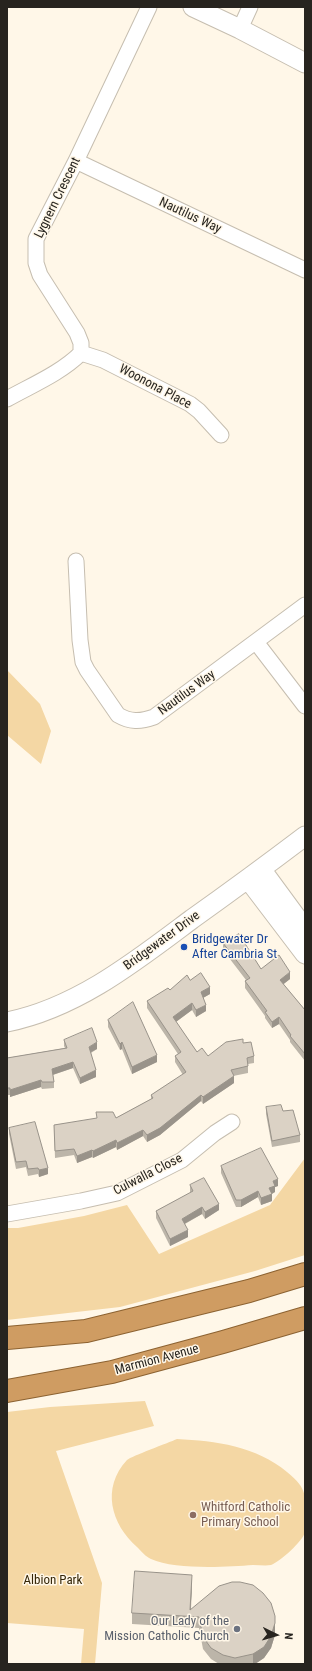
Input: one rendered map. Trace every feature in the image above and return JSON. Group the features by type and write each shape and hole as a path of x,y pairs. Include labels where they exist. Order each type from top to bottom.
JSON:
{"highway":[{"path":"278,1282 288,1264 305,1259"},
{"path":"7,1338 86,1330 249,1291 305,1274"},
{"name":"Marmion Avenue","path":"9,1393 112,1372 305,1318"}],"street":[{"name":"Lygnern Crescent","path":"81,353 80,343 76,333 40,275 36,263 36,239 76,161 149,7"},
{"path":"193,7 245,19 305,63"},
{"path":"219,7 305,50"},
{"name":"Nautilus Way","path":"76,161 305,270"},
{"path":"7,399 71,363 81,353"},
{"name":"Woonona Place","path":"81,353 103,360 190,404 199,411 221,435"},
{"name":"Nautilus Way","path":"76,561 80,640 83,662 118,715 134,721 154,717 305,605"},
{"path":"256,642 305,706"},
{"name":"Bridgewater Drive","path":"7,1035 33,1028 59,1018 126,983 258,879 305,836"},
{"name":"Bridgewater Drive","path":"7,1022 29,1017 64,1003 107,980 258,879 305,852"},
{"path":"258,879 305,929"},
{"path":"258,879 305,954"},
{"name":"Culwalla Close","path":"7,1214 74,1203 117,1193 182,1160 214,1132 232,1122"}],"green space":[{"path":"7,670 40,704 51,731 41,764 7,735"},
{"path":"305,1158 305,1255 255,1271 120,1307 7,1320 7,1228 18,1228 84,1216 127,1205 159,1254 270,1205"},
{"name":"Albion Park","path":"145,1401 154,1426 56,1451 102,1583 95,1664 81,1664 84,1629 7,1623 7,1412 50,1407"},
{"path":"177,1439 206,1441 235,1446 262,1456 275,1463 294,1478 302,1489 305,1500 305,1532 296,1546 285,1556 271,1565 201,1567 173,1565 151,1559 145,1555 128,1538 116,1517 112,1505 114,1482 119,1471 127,1460"}],"building":[{"path":"239,934 261,969 279,955 290,972 280,980 305,1010 305,1054 290,1036 291,1035 279,1017 272,1022 265,1012 267,1011 245,981 250,978 223,943"},
{"path":"201,973 210,987 201,992 206,1005 196,1010 192,1003 173,1017 197,1052 202,1048 208,1056 226,1042 243,1039 243,1043 251,1042 254,1056 247,1058 248,1066 231,1070 234,1076 203,1097 201,1095 160,1128 147,1135 143,1130 117,1143 116,1140 93,1151 92,1150 77,1156 74,1149 55,1151 54,1125 97,1118 96,1112 113,1112 116,1118 153,1098 151,1095 186,1072 175,1056 181,1052 147,1001 168,988 170,990 187,975 190,980"},
{"path":"133,1002 157,1055 132,1067 122,1042 120,1044 108,1020"},
{"path":"92,1028 97,1042 89,1047 96,1070 80,1078 73,1062 52,1069 54,1082 42,1082 41,1080 10,1090 10,1088 7,1088 7,1058 67,1048 64,1040"},
{"path":"281,1105 283,1111 293,1110 300,1135 272,1141 266,1107"},
{"path":"35,1122 48,1168 39,1170 38,1168 28,1169 26,1161 16,1162 9,1128"},
{"path":"261,1148 278,1179 273,1181 275,1186 269,1188 272,1194 261,1198 258,1191 241,1200 236,1200 221,1166"},
{"path":"204,1178 219,1204 205,1212 202,1207 182,1219 188,1230 170,1239 156,1211 193,1191 190,1185"},
{"path":"135,1571 192,1575 190,1610 219,1586 232,1582 253,1585 263,1593 271,1603 275,1616 275,1623 271,1636 264,1647 253,1654 235,1658 223,1655 211,1648 203,1637 199,1617 132,1613"}],"place":[{"name":"Bridgewater Dr After Cambria St","path":"184,947"},
{"name":"Whitford Catholic Primary School","path":"193,1515"},
{"name":"Our Lady of the Mission Catholic Church","path":"237,1629"}]}
